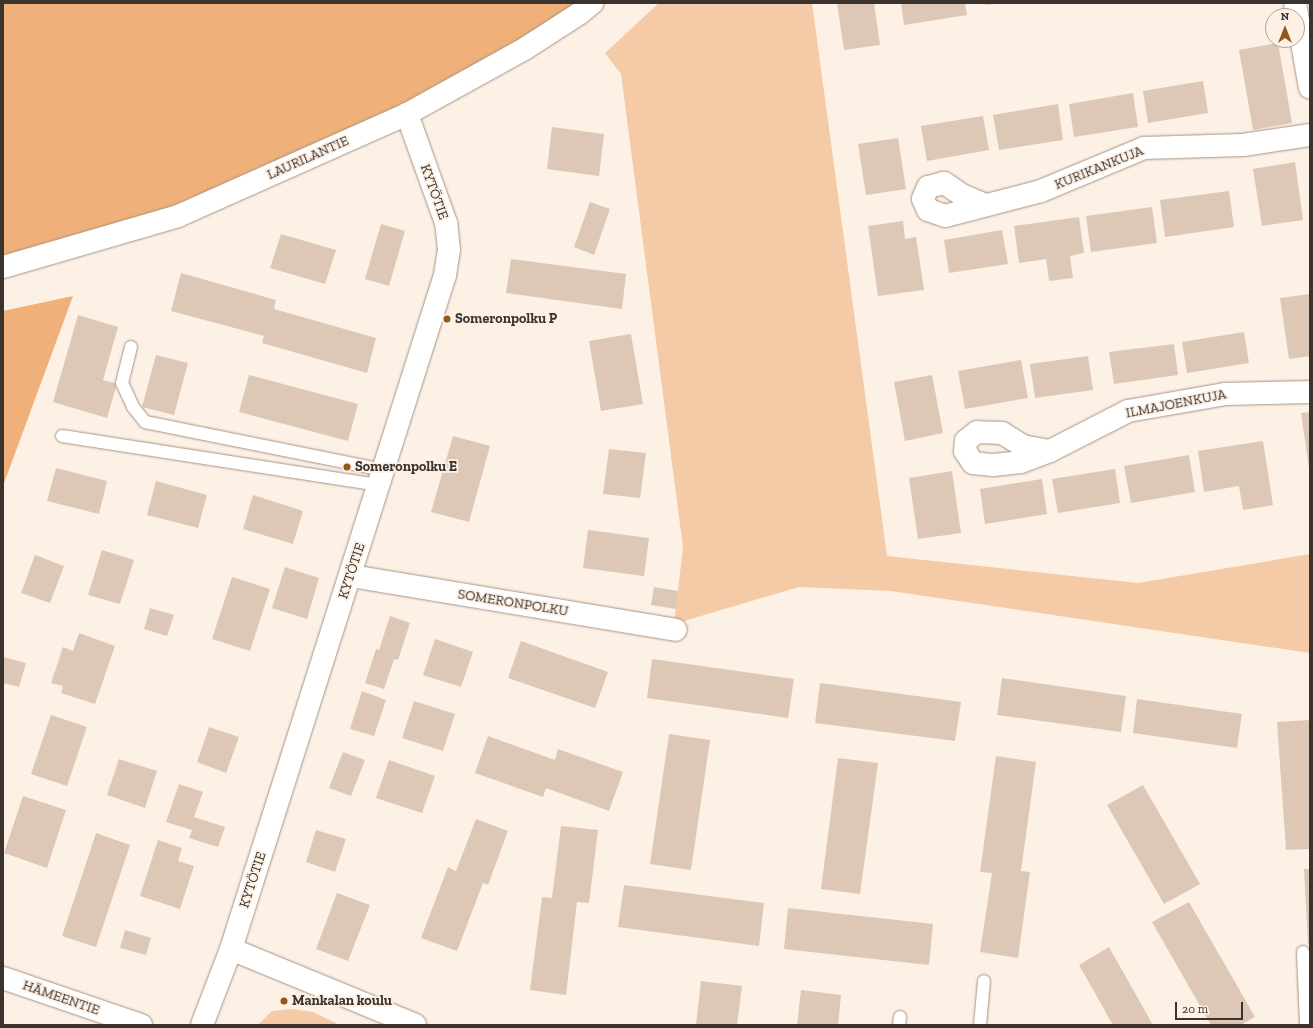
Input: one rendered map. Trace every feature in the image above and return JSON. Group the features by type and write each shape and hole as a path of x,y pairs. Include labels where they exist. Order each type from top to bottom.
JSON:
{"street":[{"name":"LAURILANTIE","path":"3,267 178,216 407,114 526,48 580,13 592,3"},
{"path":"1295,3 1310,88"},
{"name":"KYTÖTIE","path":"202,1025 231,949 445,275 449,250 446,223 407,114"},
{"name":"KURIKANKUJA","path":"985,205 1041,191 1144,148 1243,145 1310,135"},
{"name":"ILMAJOENKUJA","path":"1050,451 1128,411 1224,394 1310,392"},
{"name":"SOMERONPOLKU","path":"350,576 676,630"},
{"path":"231,949 415,1025"},
{"name":"HÄMEENTIE","path":"3,978 141,1025"}],"lane":[{"path":"131,347 122,383 133,407 145,422 381,478"},
{"path":"62,436 381,478"},
{"path":"1303,952 1306,1025"},
{"path":"980,1025 984,981"}],"shaded area":[{"path":"3,3 581,3 407,114 178,216 3,267"},
{"path":"659,3 812,3 887,556 1138,583 1310,554 1310,653 891,591 799,587 674,624 683,547 621,74 605,53"},
{"path":"73,296 3,486 3,311"},
{"path":"293,1009 313,1012 340,1025 258,1025 272,1011"}],"building":[{"path":"837,3 874,3 880,45 844,50"},
{"path":"901,3 965,3 967,15 904,25"},
{"path":"985,3 996,3 997,4 985,5"},
{"path":"1265,45 1265,48 1279,48 1292,123 1253,130 1239,50"},
{"path":"1203,81 1208,113 1148,123 1143,91"},
{"path":"1133,93 1138,127 1074,137 1069,104"},
{"path":"1058,104 1063,140 999,150 993,115"},
{"path":"983,116 989,150 927,161 921,126"},
{"path":"552,127 604,134 599,176 547,169"},
{"path":"898,138 906,189 866,195 858,144"},
{"path":"1295,162 1303,220 1262,226 1253,169"},
{"path":"1229,191 1234,227 1165,237 1160,200"},
{"path":"590,202 610,209 594,255 574,247"},
{"path":"1152,207 1157,243 1091,252 1086,216"},
{"path":"1079,217 1084,253 1070,256 1073,278 1049,281 1046,259 1019,263 1014,226"},
{"path":"903,221 905,239 916,237 924,290 878,296 868,226"},
{"path":"381,224 405,231 389,286 365,279"},
{"path":"1002,230 1008,264 949,273 944,240"},
{"path":"281,234 336,250 325,284 270,268"},
{"path":"511,259 626,274 622,309 506,293"},
{"path":"181,273 276,300 274,309 376,338 367,373 262,343 264,336 171,311"},
{"path":"1310,294 1310,356 1289,359 1280,298"},
{"path":"78,315 118,327 103,380 117,384 107,418 53,402"},
{"path":"1244,332 1249,363 1187,373 1182,342"},
{"path":"631,334 643,404 601,411 589,341"},
{"path":"1174,344 1178,375 1114,384 1109,352"},
{"path":"156,355 188,363 174,415 142,407"},
{"path":"1088,356 1093,390 1035,398 1030,364"},
{"path":"1021,360 1028,398 965,409 958,371"},
{"path":"249,375 358,404 348,441 239,412"},
{"path":"932,375 943,433 905,441 894,382"},
{"path":"1310,412 1310,468 1309,468 1301,413"},
{"path":"453,436 490,446 469,522 431,512"},
{"path":"1263,441 1273,505 1243,510 1239,486 1204,492 1198,451"},
{"path":"609,449 646,453 640,498 603,494"},
{"path":"1189,455 1195,492 1131,503 1124,466"},
{"path":"56,468 107,481 99,514 47,501"},
{"path":"1115,469 1120,503 1058,513 1052,479"},
{"path":"952,471 961,533 918,539 909,478"},
{"path":"1042,479 1047,514 985,524 980,489"},
{"path":"156,481 207,495 198,528 147,515"},
{"path":"253,495 303,511 293,544 243,529"},
{"path":"588,530 649,538 644,576 583,568"},
{"path":"102,550 134,560 120,604 88,595"},
{"path":"35,555 64,566 50,603 21,593"},
{"path":"285,567 319,578 307,619 272,608"},
{"path":"232,577 270,589 250,651 212,639"},
{"path":"654,587 678,591 676,609 651,605"},
{"path":"150,608 174,615 167,636 144,629"},
{"path":"390,616 410,623 398,660 394,659 384,689 365,683 376,649 379,650"},
{"path":"79,633 115,646 95,704 61,693 63,686 51,683 63,647 73,651"},
{"path":"435,639 473,652 461,687 423,675"},
{"path":"521,641 608,672 595,708 508,678"},
{"path":"3,657 26,663 19,687 3,683"},
{"path":"652,659 794,679 788,718 647,698"},
{"path":"1002,678 1126,696 1121,732 997,715"},
{"path":"820,683 961,702 955,741 815,723"},
{"path":"362,691 386,700 374,736 350,729"},
{"path":"1137,699 1242,714 1237,748 1133,733"},
{"path":"414,701 455,714 443,751 402,738"},
{"path":"51,715 87,727 67,786 31,774"},
{"path":"1310,720 1310,849 1286,850 1277,722"},
{"path":"209,727 239,737 226,773 197,762"},
{"path":"669,734 710,740 691,870 650,864"},
{"path":"488,736 555,760 558,749 623,772 609,811 546,788 543,797 475,773"},
{"path":"343,752 365,760 351,796 329,788"},
{"path":"996,756 1036,762 1021,871 1030,872 1018,958 980,952 992,873 980,872"},
{"path":"838,758 878,763 860,894 821,889"},
{"path":"119,759 157,771 145,808 107,795"},
{"path":"389,760 435,776 422,813 376,798"},
{"path":"179,784 203,792 194,817 225,827 218,847 189,838 192,830 166,822"},
{"path":"1143,785 1200,884 1164,904 1107,805"},
{"path":"23,796 66,810 47,868 4,853"},
{"path":"476,819 508,831 488,885 483,883 457,951 421,938 448,867 456,871"},
{"path":"561,826 598,830 589,903 577,902 566,995 530,990 542,897 552,898"},
{"path":"316,830 346,839 335,872 306,862"},
{"path":"96,833 130,845 96,947 62,936"},
{"path":"158,840 182,848 178,861 194,866 180,909 140,896"},
{"path":"1304,869 1310,869 1310,944 1308,944"},
{"path":"624,885 764,903 759,946 618,927"},
{"path":"337,893 370,905 348,961 316,949"},
{"path":"1189,902 1255,1017 1241,1025 1211,1025 1152,922"},
{"path":"788,908 933,924 929,965 784,949"},
{"path":"125,930 151,938 146,955 120,948"},
{"path":"1109,947 1153,1025 1113,1025 1079,965"},
{"path":"701,981 742,986 737,1025 696,1025"},
{"path":"801,990 841,995 838,1025 797,1025"}],"place":[{"name":"Someronpolku P","path":"447,319"},
{"name":"Someronpolku E","path":"347,467"},
{"name":"Mankalan koulu","path":"284,1001"}]}
